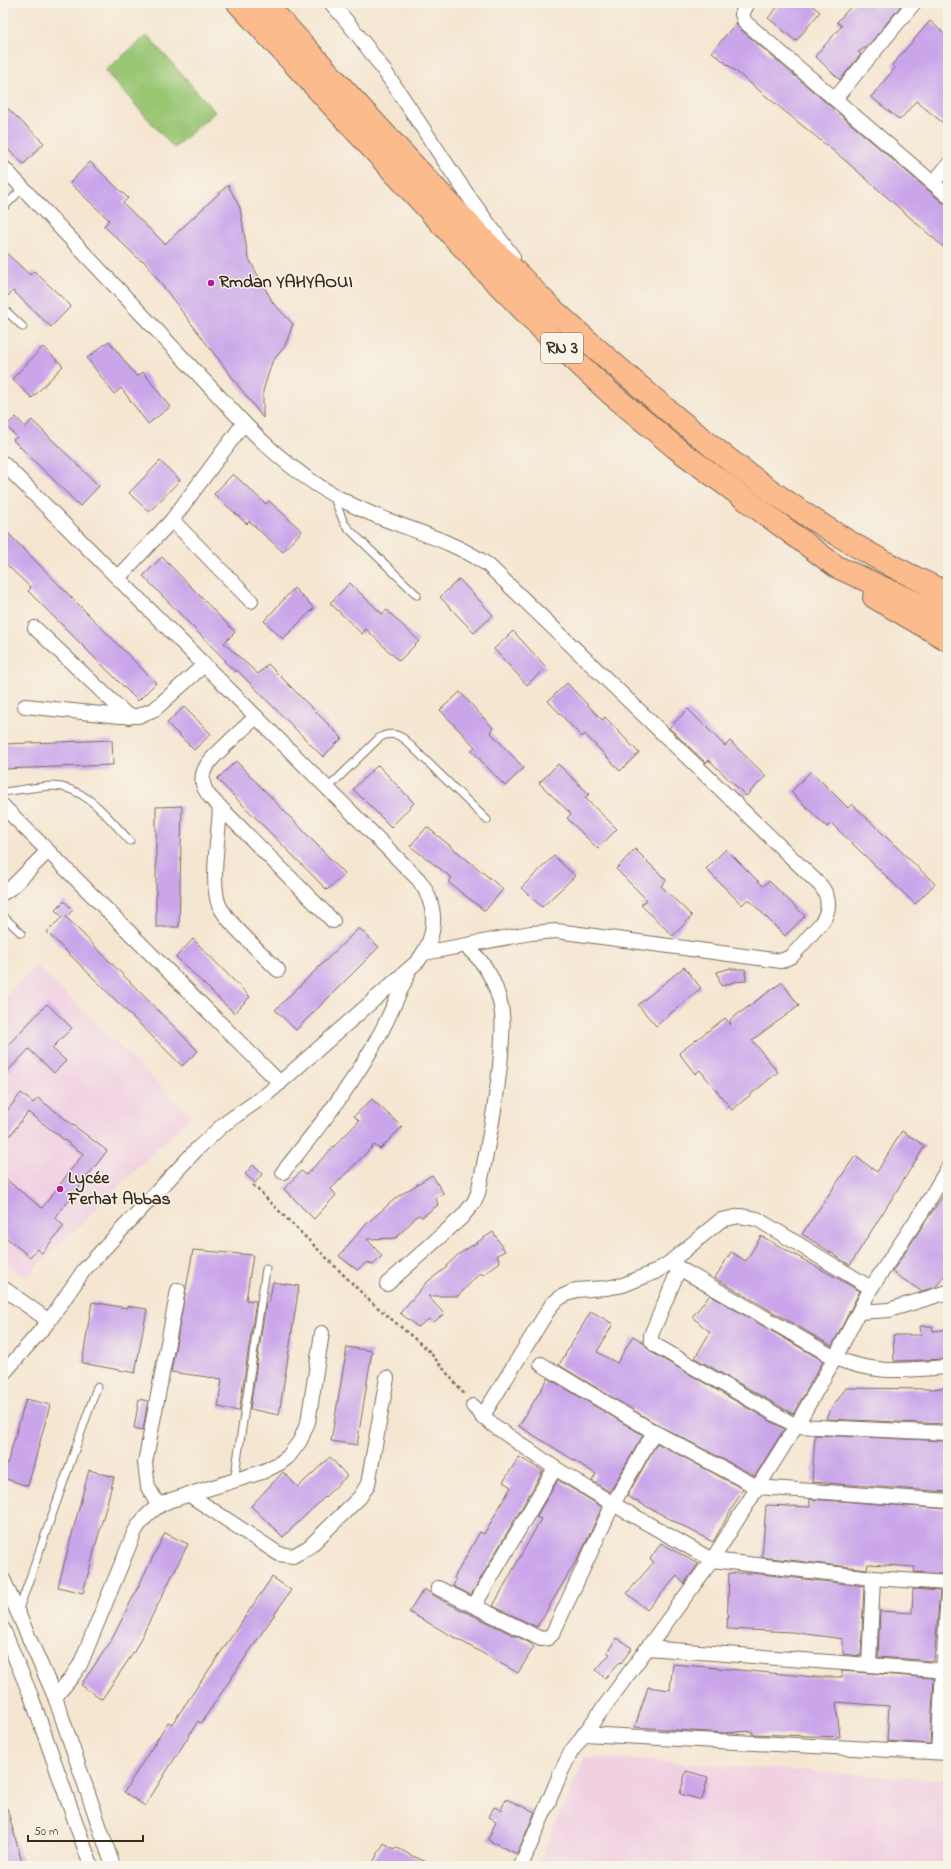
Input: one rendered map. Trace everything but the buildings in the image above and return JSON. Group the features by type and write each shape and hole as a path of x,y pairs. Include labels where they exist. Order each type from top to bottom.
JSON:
{"highway":[{"name":"RN 3","path":"238,3 436,220 543,330 598,382 676,448 838,567 948,616"},
{"name":"RN 3","path":"265,3 437,191 540,295 576,330 689,429 761,484 820,525 891,566 948,593"},
{"path":"851,544 890,553 948,576"},
{"path":"838,567 865,592 948,640"}],"street":[{"path":"331,3 354,29 380,64 447,165 540,295"},
{"path":"748,3 742,14 746,22 948,196"},
{"path":"835,99 914,3"},
{"path":"933,183 948,165"},
{"path":"3,168 244,423 281,460 298,474 333,496 466,552 488,566 821,886 825,891 828,904 826,917 822,922 792,956 781,961 557,932 531,933 424,953"},
{"path":"118,578 172,520 244,423"},
{"path":"3,463 328,789 424,888 432,906 434,921 432,935 424,953 411,968 260,1100 224,1124 197,1149 84,1270 49,1321 3,1374"},
{"path":"172,520 251,601"},
{"path":"35,628 129,717"},
{"path":"25,706 129,717 138,716 155,709 204,665"},
{"path":"256,717 213,757 205,768 203,774 206,793 333,921"},
{"path":"3,806 280,1083"},
{"path":"220,808 215,887 219,904 228,919 278,970"},
{"path":"3,893 12,887 48,851"},
{"path":"387,1284 462,1217 472,1206 478,1193 497,1096 503,1020 499,995 494,983 481,962 464,946"},
{"path":"283,1172 316,1129 360,1066 380,1032 411,968"},
{"path":"521,1866 571,1752 712,1560 796,1426 835,1358 870,1288 923,1210 948,1168"},
{"path":"870,1288 757,1219 748,1217 731,1217 721,1220 674,1266 639,1280 606,1288 576,1290 561,1297 552,1304 478,1411 555,1468 613,1504 712,1560 872,1578 948,1583"},
{"path":"674,1266 835,1358 854,1366 879,1371 948,1367"},
{"path":"674,1266 651,1334 653,1343 796,1426 948,1433"},
{"path":"3,1288 49,1321"},
{"path":"158,1506 148,1487 145,1463 178,1290"},
{"path":"859,1312 889,1310 948,1292"},
{"path":"55,1697 71,1678 86,1651 135,1531 145,1517 158,1506 188,1494 262,1472 280,1463 291,1453 300,1441 308,1422 322,1333"},
{"path":"541,1364 654,1432 757,1487 948,1501"},
{"path":"188,1494 279,1554 293,1556 309,1547 360,1497 368,1484 387,1378"},
{"path":"438,1588 541,1639 548,1638 553,1633 613,1504 654,1432"},
{"path":"474,1606 555,1468"},
{"path":"869,1665 872,1578"},
{"path":"3,1579 55,1697 113,1866"},
{"path":"584,1734 943,1752 948,1592"},
{"path":"3,1630 31,1696 91,1866"},
{"path":"647,1648 945,1670"}],"lane":[{"path":"3,208 23,188"},
{"path":"3,308 23,327"},
{"path":"333,496 340,514 350,530 417,595"},
{"path":"328,789 378,738 383,735 394,734 403,738 487,820"},
{"path":"3,792 52,786 73,790 91,801 130,841"},
{"path":"3,916 21,933"},
{"path":"234,1481 266,1269"},
{"path":"18,1614 97,1388"}],"path":[{"path":"253,1185 370,1301 428,1350 478,1411"}],"shaded area":[{"name":"Lycée Ferhat Abbas","path":"36,965 191,1116 26,1277 3,1261 3,999"},
{"path":"585,1757 948,1780 948,1866 537,1866"}],"green space":[{"path":"147,35 215,112 174,148 105,71"}],"place":[{"name":"Rmdan YAHYAOUI","path":"211,283"},
{"name":"Lycée Ferhat Abbas","path":"60,1189"}]}
